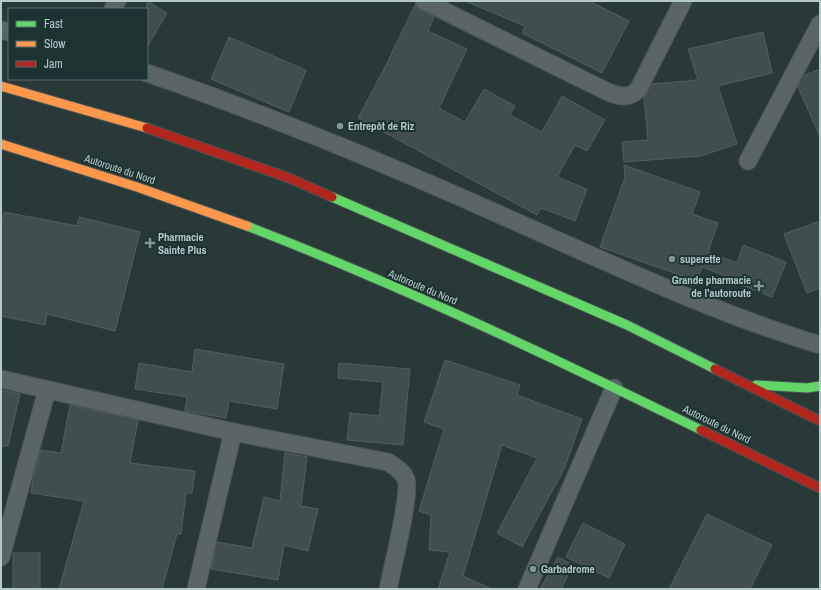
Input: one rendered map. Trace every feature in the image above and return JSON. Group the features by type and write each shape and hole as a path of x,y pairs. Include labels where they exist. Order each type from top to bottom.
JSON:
{"highway":[{"path":"1,86 138,125 289,178 626,325 820,421"},
{"name":"Autoroute du Nord","path":"1,144 129,183 271,235 450,311 614,388 820,488"},
{"path":"744,384 807,388 820,386"}],"street":[{"path":"424,1 610,93 626,96 634,94 638,90 683,1"},
{"path":"748,161 820,24"},
{"path":"148,74 188,87 412,176 688,298 750,322 820,345"},
{"path":"1,379 233,432 374,458 388,462 402,471 406,480 406,497 388,589"},
{"path":"527,589 614,388"},
{"path":"1,558 47,390"},
{"path":"196,589 233,432"}],"building":[{"path":"147,1 167,13 148,45 148,8"},
{"path":"465,1 589,1 629,21 602,73 522,33 525,26"},
{"path":"415,5 419,10 434,17 428,31 467,49 439,108 465,122 484,89 515,106 510,115 542,132 562,96 605,120 587,151 575,145 557,177 587,189 575,221 541,208 537,215 358,118"},
{"path":"763,32 772,73 718,86 737,144 701,156 624,162 622,142 648,140 644,98 652,84 698,80 688,49"},
{"path":"229,37 306,70 289,112 211,79"},
{"path":"820,69 820,137 798,87 805,75"},
{"path":"624,165 700,192 692,214 718,223 708,252 737,263 743,245 786,262 772,297 702,267 697,281 600,247 625,177"},
{"path":"4,212 77,226 79,217 140,232 115,331 47,314 45,325 1,316 1,227"},
{"path":"820,221 820,288 807,293 784,234"},
{"path":"195,349 284,364 277,409 229,401 226,418 185,411 187,397 135,389 139,363 192,372"},
{"path":"445,360 520,385 517,395 582,419 564,469 522,547 497,533 537,458 502,445 463,576 492,589 438,589 450,552 429,550 431,515 419,511 444,429 424,422"},
{"path":"339,363 410,369 403,445 347,440 350,413 379,416 383,382 338,378"},
{"path":"1,390 20,394 8,446 1,446"},
{"path":"70,405 138,420 130,463 195,471 192,493 186,493 181,534 177,534 162,589 59,589 84,501 31,493 33,478 41,450 61,453"},
{"path":"285,453 307,457 301,506 318,509 308,551 284,545 278,580 211,569 217,542 252,548 264,497 280,501"},
{"path":"707,514 772,545 750,589 669,589"},
{"path":"583,523 625,544 609,578 566,557"},
{"path":"13,553 40,553 40,589 13,589"},
{"path":"558,557 573,565 561,589 540,589"}],"traffic: fast":[{"path":"332,197 627,325 715,369"},
{"path":"247,226 362,273 476,323 701,430"},
{"path":"756,385 807,388 820,386"}],"traffic: slow":[{"path":"1,86 147,128"},
{"path":"1,144 137,187 247,226"}],"traffic: jam":[{"path":"147,128 289,178 332,197"},
{"path":"715,369 820,421"},
{"path":"701,430 820,488"}],"place":[{"name":"Entrepôt de Riz","path":"340,126"},
{"name":"Pharmacie Sainte Plus","path":"150,243"},
{"name":"superette","path":"672,259"},
{"name":"Grande pharmacie de l’autoroute","path":"759,286"},
{"name":"Garbadrome","path":"533,569"}]}
